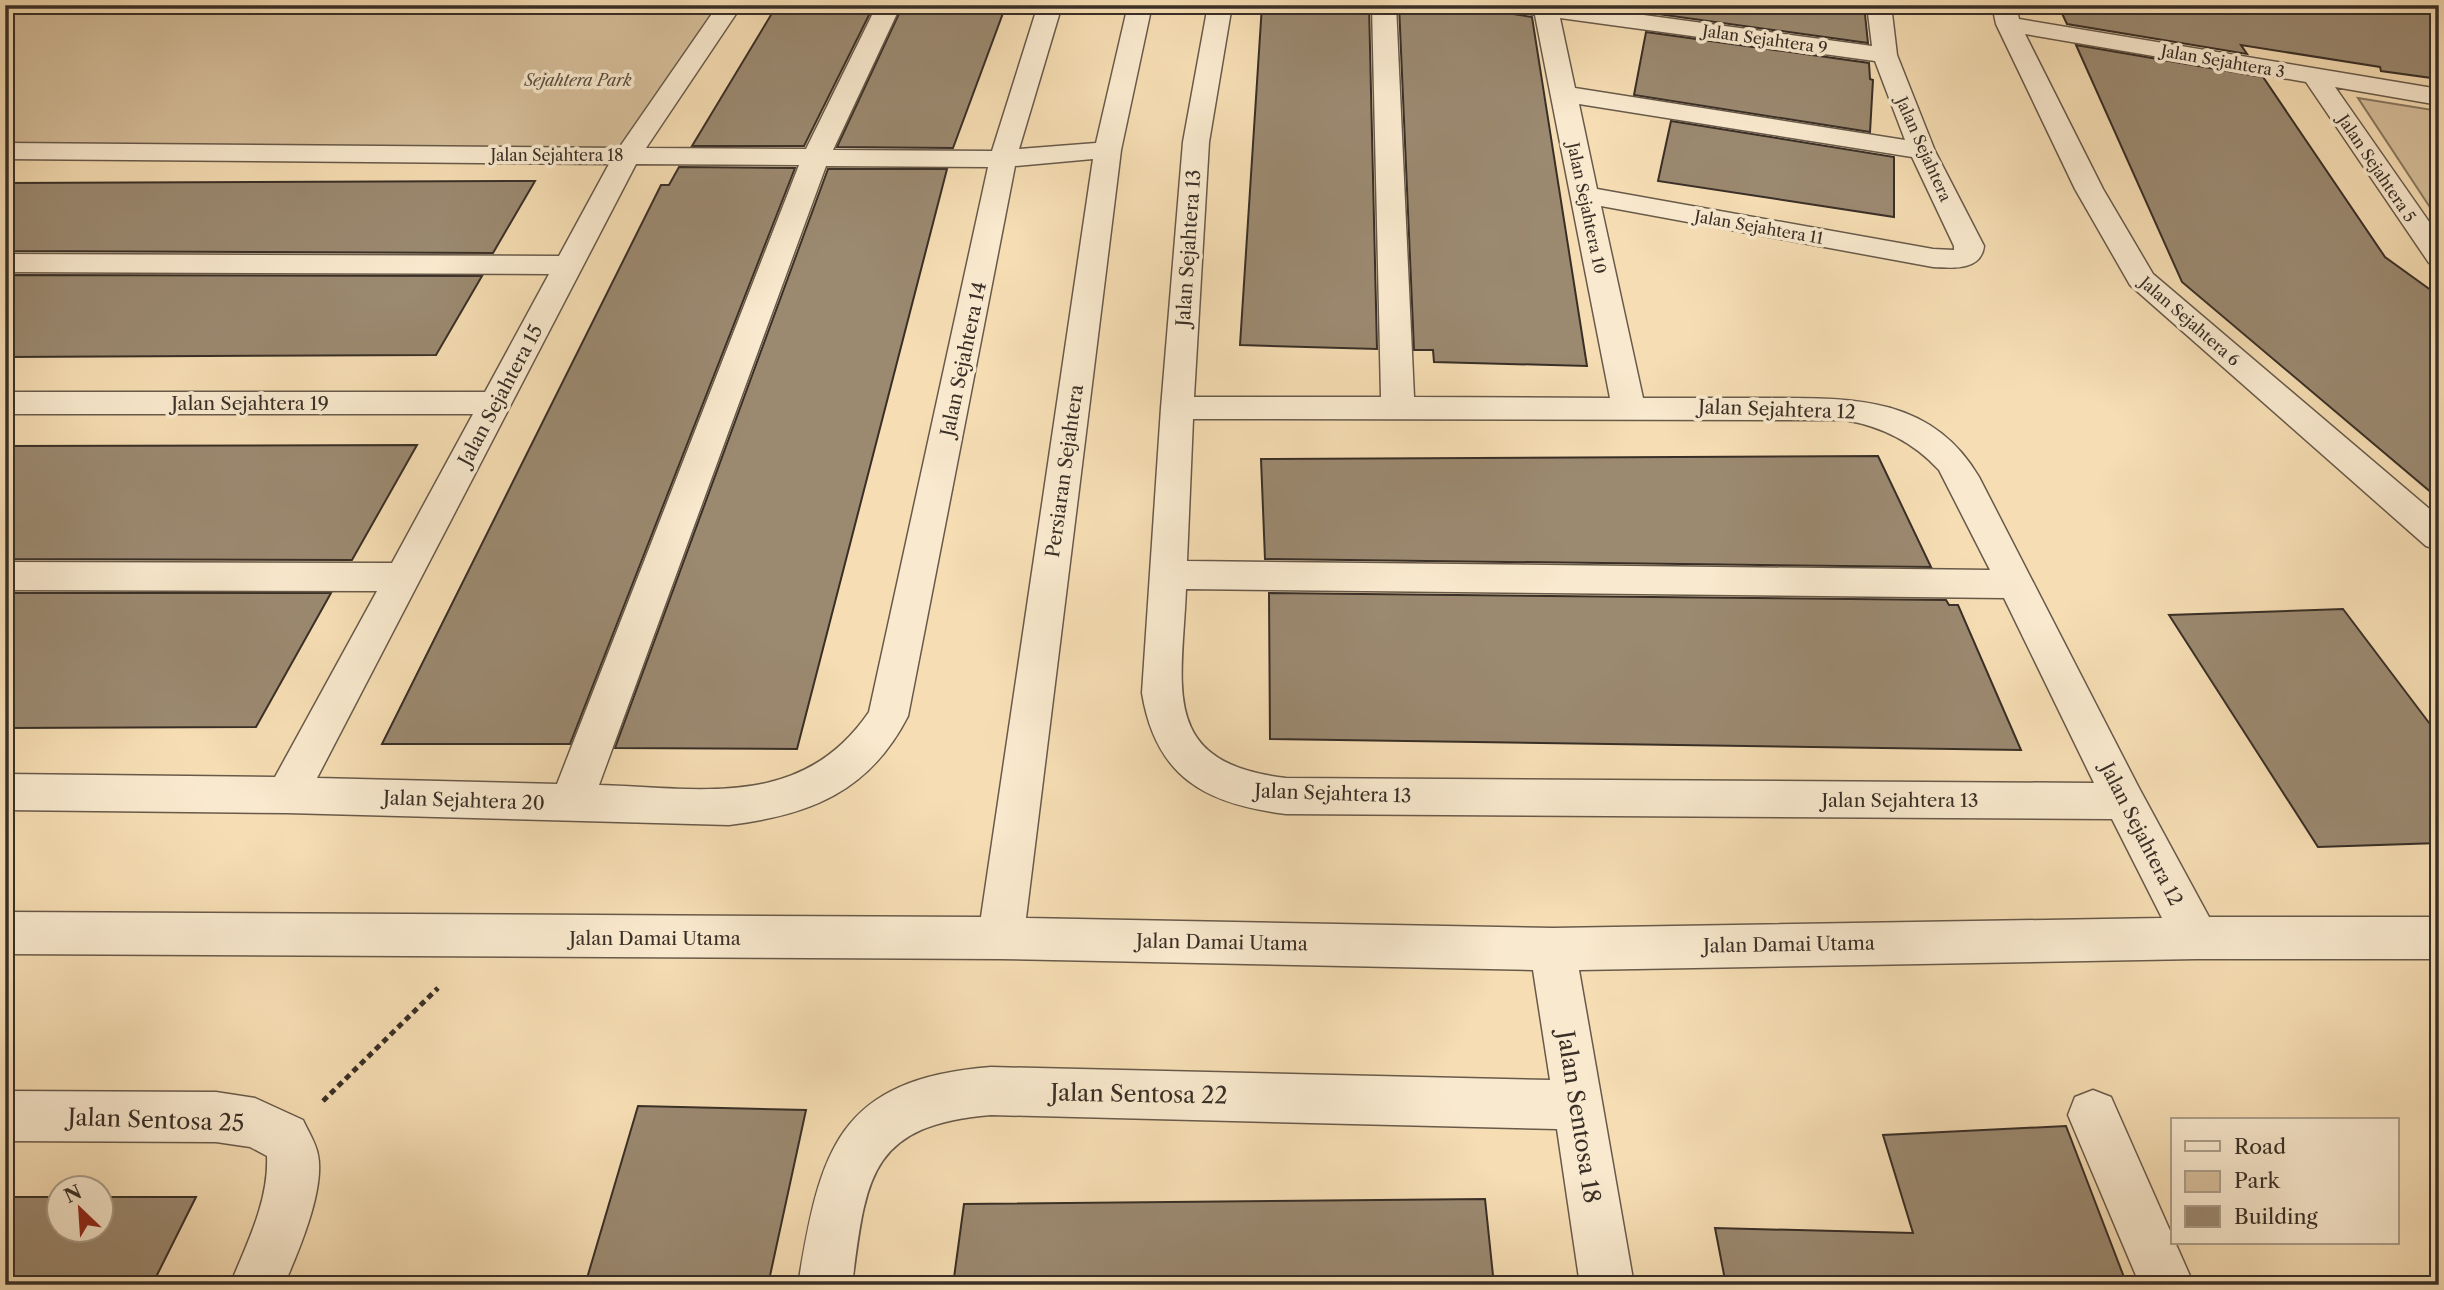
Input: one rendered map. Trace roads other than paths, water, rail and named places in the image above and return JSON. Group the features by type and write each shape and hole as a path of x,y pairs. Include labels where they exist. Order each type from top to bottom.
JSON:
{"street":[{"name":"Jalan Sejahtera 15","path":"287,794 627,156 730,5"},
{"path":"571,803 815,158 889,5"},
{"name":"Jalan Sejahtera 14","path":"888,716 1003,159 1050,5"},
{"name":"Persiaran Sejahtera","path":"1001,938 1108,150 1140,5"},
{"name":"Jalan Sejahtera 13","path":"1220,5 1196,142 1177,408 1162,692 1166,721 1171,734 1191,762 1205,773 1244,790 1286,796 2124,801"},
{"path":"1384,5 1398,406"},
{"name":"Jalan Sejahtera","path":"1879,5 1885,55 1922,151 1970,250 1968,255 1957,259 1933,258"},
{"name":"Jalan Sejahtera 9","path":"1533,7 1885,55"},
{"name":"Jalan Sejahtera 10","path":"1533,7 1563,94 1628,406"},
{"name":"Jalan Sejahtera 3","path":"2006,15 2315,77 2439,97"},
{"name":"Jalan Sejahtera 6","path":"2006,15 2089,189 2137,274 2439,537"},
{"name":"Jalan Sejahtera 5","path":"2315,77 2439,257"},
{"path":"1563,94 1922,151"},
{"name":"Jalan Sejahtera 18","path":"5,150 1003,159 1108,150"},
{"name":"Jalan Sejahtera 11","path":"1584,195 1933,258"},
{"path":"5,263 569,265"},
{"name":"Jalan Sejahtera 19","path":"5,403 495,403"},
{"name":"Jalan Sejahtera 12","path":"1177,408 1628,406 1845,409 1894,420 1923,436 1955,466 2196,938"},
{"path":"1169,575 2015,584"},
{"path":"5,576 403,577"},
{"name":"Jalan Sejahtera 20","path":"5,792 287,794 729,807 771,803 813,789 849,766 876,737 888,716"},
{"name":"Jalan Damai Utama","path":"5,933 1001,938 1553,949 2196,938 2439,938"},
{"name":"Jalan Sentosa 18","path":"1553,949 1607,1285"},
{"name":"Jalan Sentosa 22","path":"825,1285 838,1205 849,1170 869,1139 896,1115 927,1099 991,1091 1577,1105"},
{"path":"2093,1115 2167,1285"},
{"name":"Jalan Sentosa 25","path":"5,1116 216,1117 255,1123 289,1147 289,1201 277,1240 257,1285"}],"park label":[{"name":"Sejahtera Park","path":"578,80"}]}
